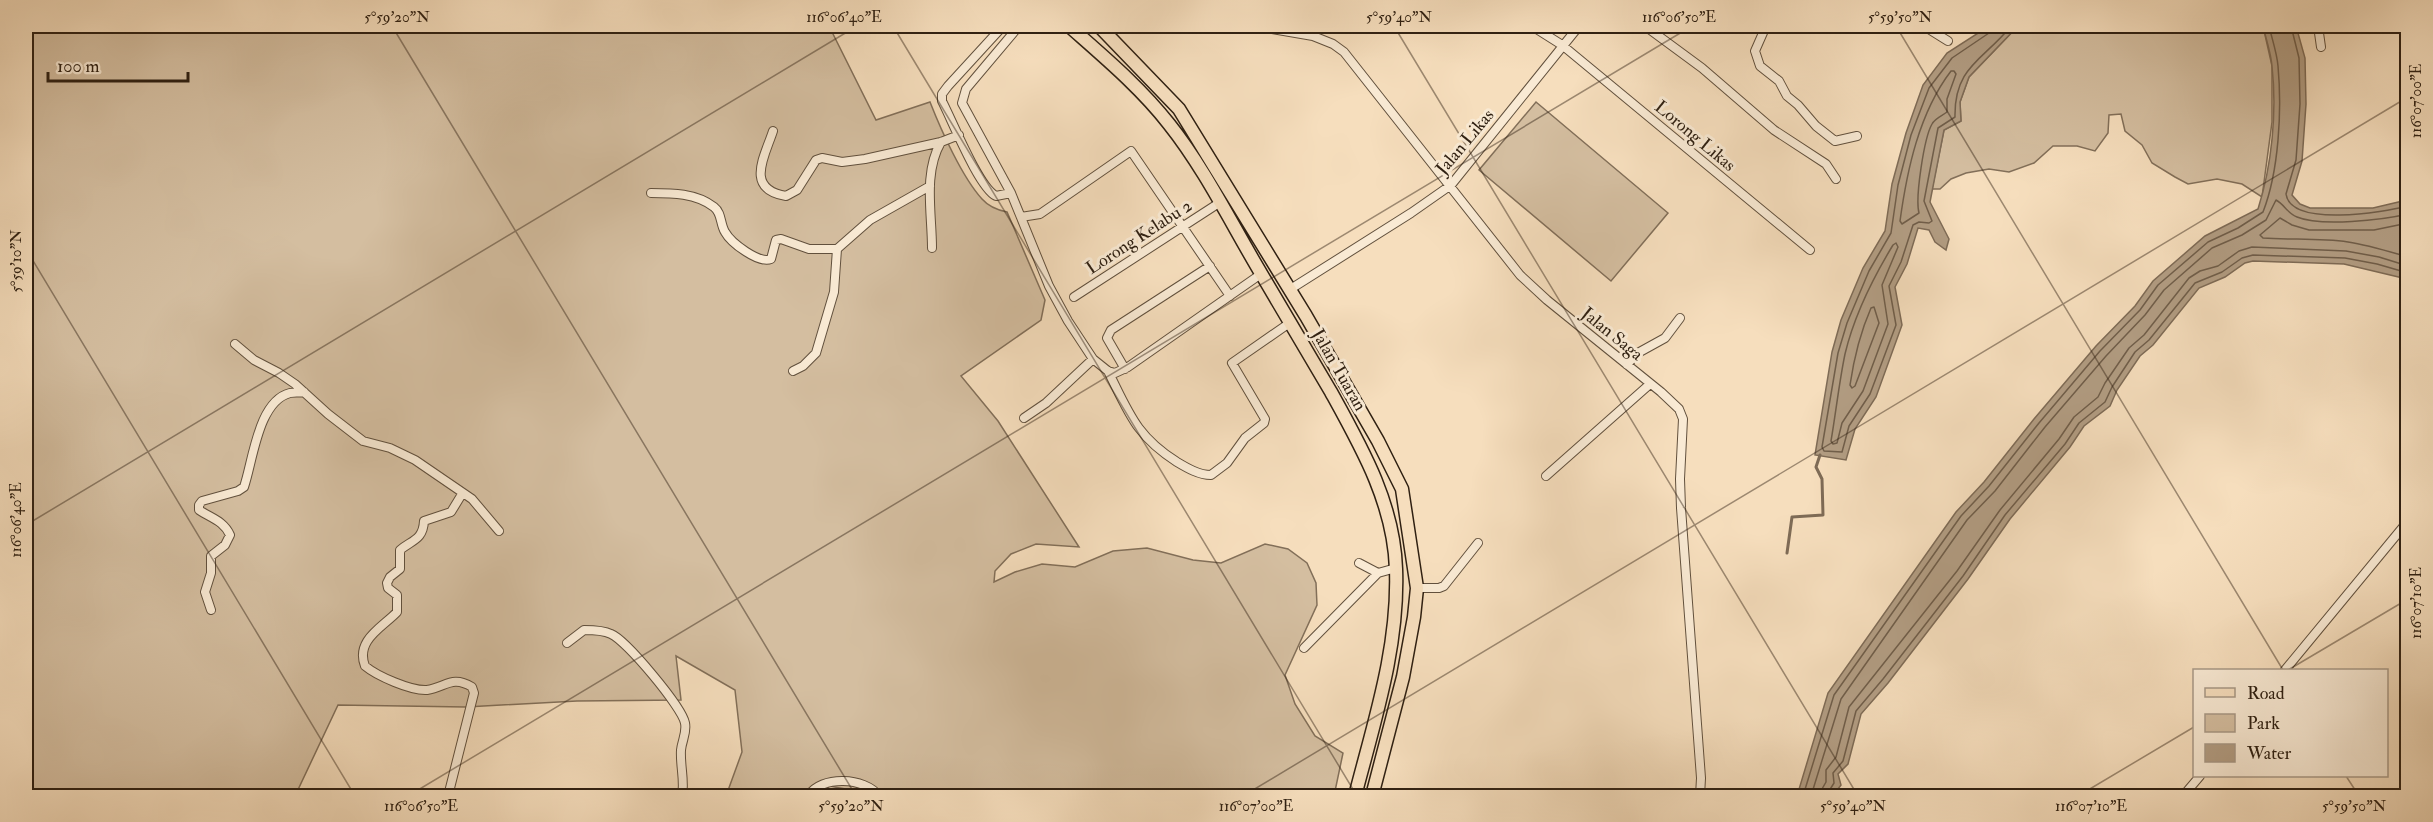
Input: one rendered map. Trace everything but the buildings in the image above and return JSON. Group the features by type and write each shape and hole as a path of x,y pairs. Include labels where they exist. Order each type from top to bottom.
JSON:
{"main road":[{"name":"Jalan Tuaran","path":"1069,26 1122,72 1181,139 1355,435 1366,455 1382,496 1392,530 1396,568 1394,631 1382,696 1355,796"},
{"name":"Jalan Tuaran","path":"1099,26 1179,109 1378,441 1402,489 1417,588 1411,640 1372,796"},
{"path":"1289,290 1285,300 1352,417 1355,435"},
{"path":"1366,755 1382,758"}],"street":[{"path":"1003,26 942,94 942,101 973,165 992,194 1001,196 1011,193"},
{"path":"1019,26 966,89 962,103 1011,193 1055,300 1093,359 1108,371 1115,373 1125,369 1261,274"},
{"name":"Jalan Saga","path":"1255,26 1313,36 1344,51 1451,185 1492,241 1534,289 1675,404 1683,419 1681,508 1701,796"},
{"name":"Lorong Likas","path":"1532,26 1562,45 1810,250"},
{"name":"Jalan Likas","path":"1289,290 1451,185 1579,26"},
{"path":"1645,26 1702,68 1774,130 1826,164 1836,179"},
{"path":"1766,26 1755,51 1760,66 1779,81 1787,96 1825,135 1835,141 1857,136"},
{"path":"1924,26 1948,42"},
{"path":"2318,26 2321,47"},
{"path":"773,131 759,172 763,184 772,192 786,195 797,190 816,160 822,158 842,162 865,159 941,142 958,135"},
{"path":"932,248 930,186 933,160 941,142"},
{"path":"1021,217 1040,214 1131,151 1230,296"},
{"path":"651,193 688,195 712,206 717,210 724,230 730,238 746,251 764,260 771,259 776,240 781,239 809,249 837,249 870,220 930,186"},
{"name":"Lorong Kelabu 2","path":"1074,297 1219,203"},
{"path":"793,371 809,362 816,353 834,292 837,249"},
{"path":"1125,369 1107,338 1111,330 1210,266"},
{"path":"1627,365 1636,354 1665,338 1680,318"},
{"path":"1108,371 1126,408 1145,438 1186,468 1211,475 1227,463 1245,438 1264,423 1265,419 1232,363 1290,322"},
{"path":"235,344 254,360 279,373 363,441 390,448 415,460 478,504 499,531"},
{"path":"1024,418 1046,403 1093,359"},
{"path":"1546,476 1650,384"},
{"path":"211,610 205,592 212,573 211,556 225,545 230,535 218,520 199,510 199,505 202,501 238,491 244,487 261,425 268,411 289,393 304,392"},
{"path":"448,796 474,693 472,687 459,681 427,690 398,683 365,666 363,653 372,633 398,612 397,595 388,588 387,583 390,577 400,569 400,550 417,540 422,534 424,521 451,512 462,494"},
{"path":"2286,669 2408,521"},
{"path":"1417,588 1444,586 1478,543"},
{"path":"1359,563 1378,573"},
{"path":"1304,648 1378,573 1396,568"},
{"path":"567,643 584,630 611,634 623,642 667,693 682,714 685,723 686,734 681,751 684,782 682,796"},
{"path":"2183,796 2199,777"},
{"path":"808,796 812,790 830,782 869,786 879,796"}],"green space":[{"path":"26,26 829,26 876,120 930,102 953,153 974,190 987,204 1007,212 1045,300 1041,320 961,376 998,421 1079,547 1036,544 1011,554 995,571 994,582 1015,572 1042,564 1075,567 1113,551 1147,548 1193,560 1221,563 1265,544 1288,549 1307,563 1316,583 1317,605 1285,675 1295,704 1315,736 1343,753 1334,796 886,796 829,786 823,796 726,796 742,752 735,690 676,656 681,700 577,701 466,707 338,705 295,796 26,796"},
{"path":"2018,26 2263,26 2272,66 2272,122 2262,197 2242,184 2217,179 2188,184 2175,177 2152,163 2142,145 2125,131 2121,114 2109,115 2108,133 2095,151 2077,146 2053,146 2034,163 2009,172 1989,169 1966,173 1951,179 1940,189 1932,189 1944,130 1961,121 1960,102 1969,77"},
{"path":"1536,102 1668,213 1611,281 1479,170"}],"water":[{"path":"1989,26 2018,26 1969,77 1960,102 1961,121 1944,130 1930,202 1949,239 1946,250 1935,242 1929,230 1918,228 1907,264 1895,287 1902,325 1876,397 1855,429 1846,460 1815,455 1832,352 1841,320 1863,268 1885,231 1892,184 1906,133 1923,85 1947,53"},
{"path":"2263,26 2296,26 2305,58 2306,104 2302,161 2292,195 2300,204 2310,208 2373,208 2407,200 2407,279 2344,264 2253,261 2199,288 2153,345 2140,356 2117,390 2110,406 2084,426 2070,447 2010,519 1968,579 1888,683 1861,714 1848,764 1838,774 1841,785 1835,793 1836,796 1797,796 1828,693 1956,512 1984,482 2096,346 2135,306 2153,281 2205,236 2258,209 2270,157 2274,102 2270,51"}],"waterway":[{"path":"1787,553 1792,517 1823,515 1822,479 1816,467 1820,455"}]}
